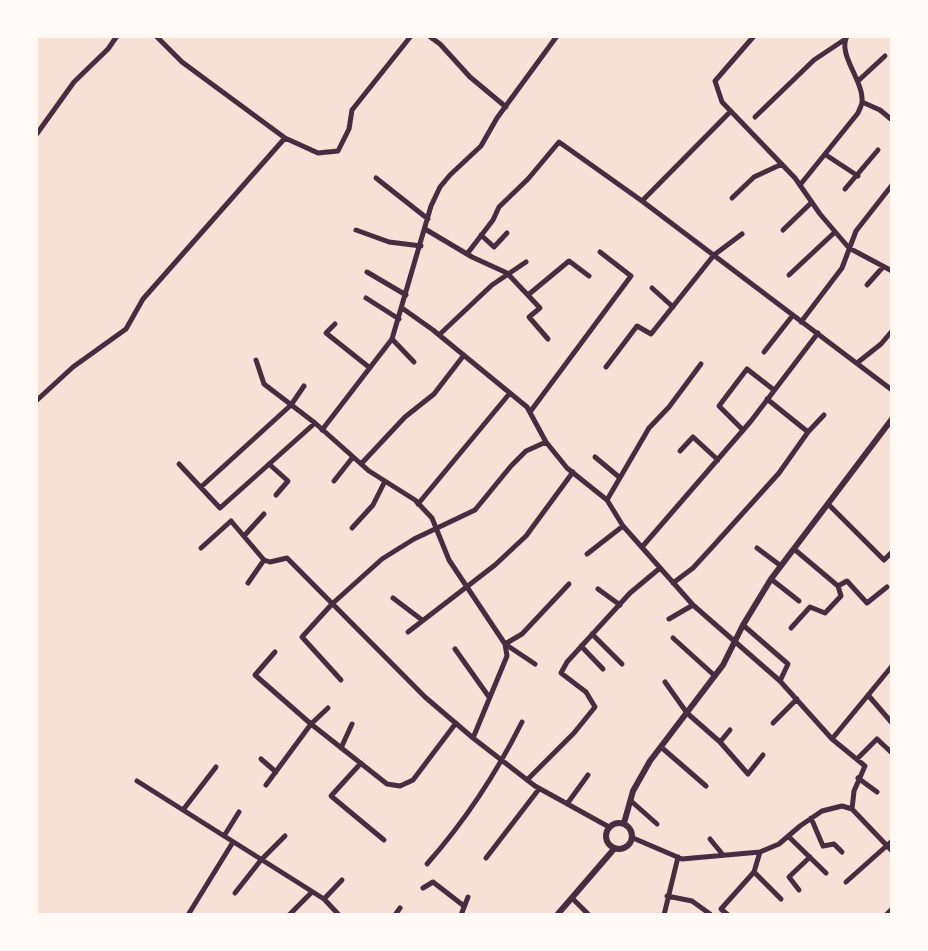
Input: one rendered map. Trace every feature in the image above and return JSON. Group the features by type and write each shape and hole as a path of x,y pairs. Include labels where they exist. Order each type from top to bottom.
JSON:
{"street":[{"path":"36,135 74,82 108,49 117,36"},
{"path":"156,36 182,62 285,138 318,154 338,151 349,129 352,110 411,36"},
{"path":"429,36 440,44 470,77 506,107"},
{"path":"322,430 392,339 428,219 440,187 481,146 506,107 558,36"},
{"path":"754,36 714,81 722,102 782,164 849,248 892,271"},
{"path":"800,186 858,113 862,102 858,81 844,49 846,38"},
{"path":"755,117 814,60 846,38"},
{"path":"858,81 885,56"},
{"path":"862,102 880,110 892,120"},
{"path":"642,201 731,111"},
{"path":"36,401 74,367 126,329 143,299 285,138"},
{"path":"467,254 499,207 528,179 560,142 642,201 892,390"},
{"path":"845,189 858,176 878,150"},
{"path":"826,155 858,176"},
{"path":"732,198 754,177 782,164"},
{"path":"376,178 428,219"},
{"path":"802,322 842,268 856,231 892,185"},
{"path":"783,230 812,202"},
{"path":"425,229 467,254 507,273 540,308 529,317 548,339"},
{"path":"356,230 389,242 421,246"},
{"path":"789,275 835,232"},
{"path":"481,235 494,247 507,233"},
{"path":"606,367 637,326 651,334 714,255 742,234"},
{"path":"530,412 631,276 600,252"},
{"path":"528,294 569,261 589,276"},
{"path":"439,335 507,273 526,262"},
{"path":"867,285 883,266"},
{"path":"367,272 406,295"},
{"path":"652,288 673,307"},
{"path":"366,298 399,319"},
{"path":"402,308 464,355 530,412 546,442 567,468 607,500 623,526 693,605 780,681 832,739 865,766 858,778 854,791 852,809"},
{"path":"764,352 793,316"},
{"path":"335,324 326,333 370,368"},
{"path":"857,363 881,344 892,331"},
{"path":"642,547 743,430 818,333"},
{"path":"392,339 414,362"},
{"path":"361,464 406,416 434,394 464,355"},
{"path":"256,360 264,384 315,423 352,457 418,504 432,518 449,560 505,644 535,664"},
{"path":"607,500 649,428 669,407 701,364"},
{"path":"743,430 719,406 747,369 774,390"},
{"path":"201,487 291,405 304,386"},
{"path":"418,504 510,393"},
{"path":"767,399 808,432"},
{"path":"674,583 694,568 779,473 808,432 824,415"},
{"path":"624,823 633,791 661,747 715,676 771,579 892,418"},
{"path":"179,464 220,508 315,423"},
{"path":"680,451 693,437 718,460"},
{"path":"341,680 302,637 332,604 382,559 414,540 475,510 510,466 526,451 546,442"},
{"path":"334,480 352,457"},
{"path":"595,457 619,477"},
{"path":"269,464 288,481 276,495"},
{"path":"408,632 465,586 495,565 526,536 573,472"},
{"path":"352,528 373,505 385,481"},
{"path":"828,504 884,560 892,552"},
{"path":"244,536 264,514"},
{"path":"201,548 231,521 264,560 270,562 287,558 425,697 456,723 527,780 609,827"},
{"path":"587,554 623,526"},
{"path":"757,548 781,566"},
{"path":"791,628 810,607 825,613 842,596 838,586 794,549"},
{"path":"248,583 264,560"},
{"path":"527,780 574,733 594,707 586,692 561,673 567,662 620,605 660,568"},
{"path":"771,579 799,601"},
{"path":"838,586 847,581 867,603 887,586"},
{"path":"505,644 522,634 569,584"},
{"path":"598,589 620,605"},
{"path":"393,598 422,620"},
{"path":"669,619 693,605"},
{"path":"743,625 788,664 780,681"},
{"path":"592,634 622,664"},
{"path":"673,638 715,676"},
{"path":"474,738 506,656 505,644"},
{"path":"581,646 603,669"},
{"path":"455,649 489,696"},
{"path":"275,652 255,675 340,748 387,784 400,786 413,780 456,723"},
{"path":"832,739 892,666"},
{"path":"665,682 687,713 720,742 748,774 763,755"},
{"path":"868,695 892,723"},
{"path":"773,723 797,699"},
{"path":"266,785 311,724 328,708"},
{"path":"427,864 450,838 502,760 522,722"},
{"path":"340,748 352,724"},
{"path":"720,742 730,730"},
{"path":"857,759 877,739 892,753"},
{"path":"661,747 706,786"},
{"path":"261,759 276,772"},
{"path":"361,764 331,796 384,840"},
{"path":"183,810 216,767"},
{"path":"568,804 588,775"},
{"path":"858,778 877,792"},
{"path":"137,781 324,899 339,915"},
{"path":"486,858 539,788"},
{"path":"631,801 657,824"},
{"path":"633,838 682,859 760,852 779,844 822,811 842,806 852,809 892,851"},
{"path":"224,836 239,812"},
{"path":"811,818 823,846 834,844 842,852"},
{"path":"556,915 614,849 622,849 630,845 633,838 631,829 624,823 616,823 609,827 606,839 614,849"},
{"path":"235,893 285,836"},
{"path":"788,836 826,873"},
{"path":"710,839 723,855"},
{"path":"846,882 892,841"},
{"path":"188,915 233,842"},
{"path":"728,915 721,909 754,872 760,852"},
{"path":"664,915 667,896 678,857"},
{"path":"799,890 789,877 810,857"},
{"path":"754,872 781,899"},
{"path":"324,899 342,880"},
{"path":"424,888 433,882 464,906"},
{"path":"289,915 312,892"},
{"path":"667,896 692,901 710,914"},
{"path":"461,915 468,898"},
{"path":"572,898 589,915"},
{"path":"395,915 400,908"},
{"path":"886,915 892,909"}]}
